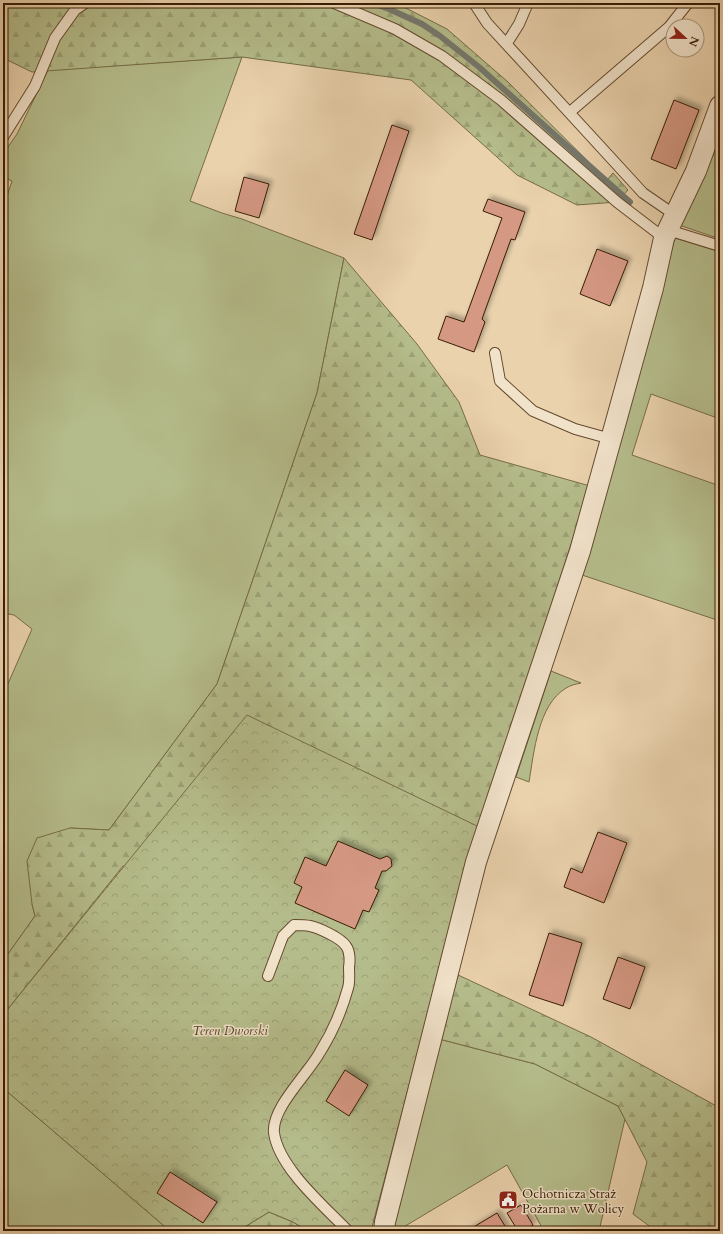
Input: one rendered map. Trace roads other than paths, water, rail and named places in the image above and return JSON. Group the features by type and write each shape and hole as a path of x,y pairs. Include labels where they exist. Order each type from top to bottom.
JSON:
{"street":[{"path":"384,1231 385,1222 476,862 580,551 669,228 696,171 720,106"}],"lane":[{"path":"3,137 35,86 55,38 75,10 85,3"},
{"path":"334,3 395,29 442,56 501,100 617,202 669,228 720,246"},
{"path":"474,3 487,23 643,193 669,228"},
{"path":"506,43 519,24 528,3"},
{"path":"570,112 670,27 688,3"},
{"path":"495,353 500,381 533,411 575,429 611,439"},
{"path":"268,976 283,936 294,925 310,926 334,936 347,947 350,960 348,987 341,1007 320,1054 278,1114 274,1131 278,1146 294,1174 348,1231"}],"waterway":[{"path":"372,3 422,24 440,36 479,67 630,202"}],"place":[{"name":"Ochotnicza Straż Pożarna w Wolicy","path":"508,1200"}],"park label":[{"name":"Teren Dworski","path":"230,1030"}]}
